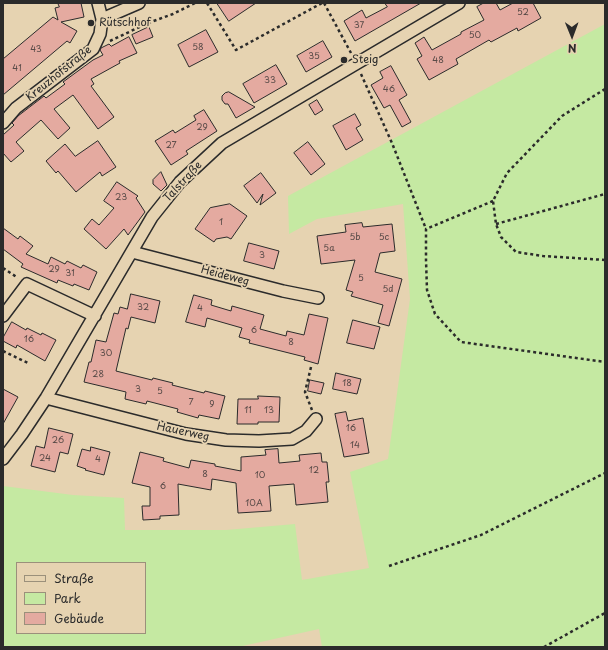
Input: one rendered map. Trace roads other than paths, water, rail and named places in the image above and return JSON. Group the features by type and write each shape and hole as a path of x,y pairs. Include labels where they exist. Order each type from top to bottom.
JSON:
{"street":[{"path":"98,3 102,18 139,3"},
{"name":"Talstraße","path":"3,459 46,398 152,217 180,182 222,142 459,3"},
{"name":"Kreuzhofstraße","path":"3,123 16,108 93,49 100,34 102,18"},
{"name":"Heideweg","path":"132,252 283,291 318,298"},
{"path":"3,316 27,284 95,316"},
{"name":"Hauerweg","path":"46,398 186,434 226,440 259,441 292,439 306,430 316,419"}],"place":[{"name":"Rütschhof","path":"91,23"},
{"name":"Steig","path":"344,60"}]}
